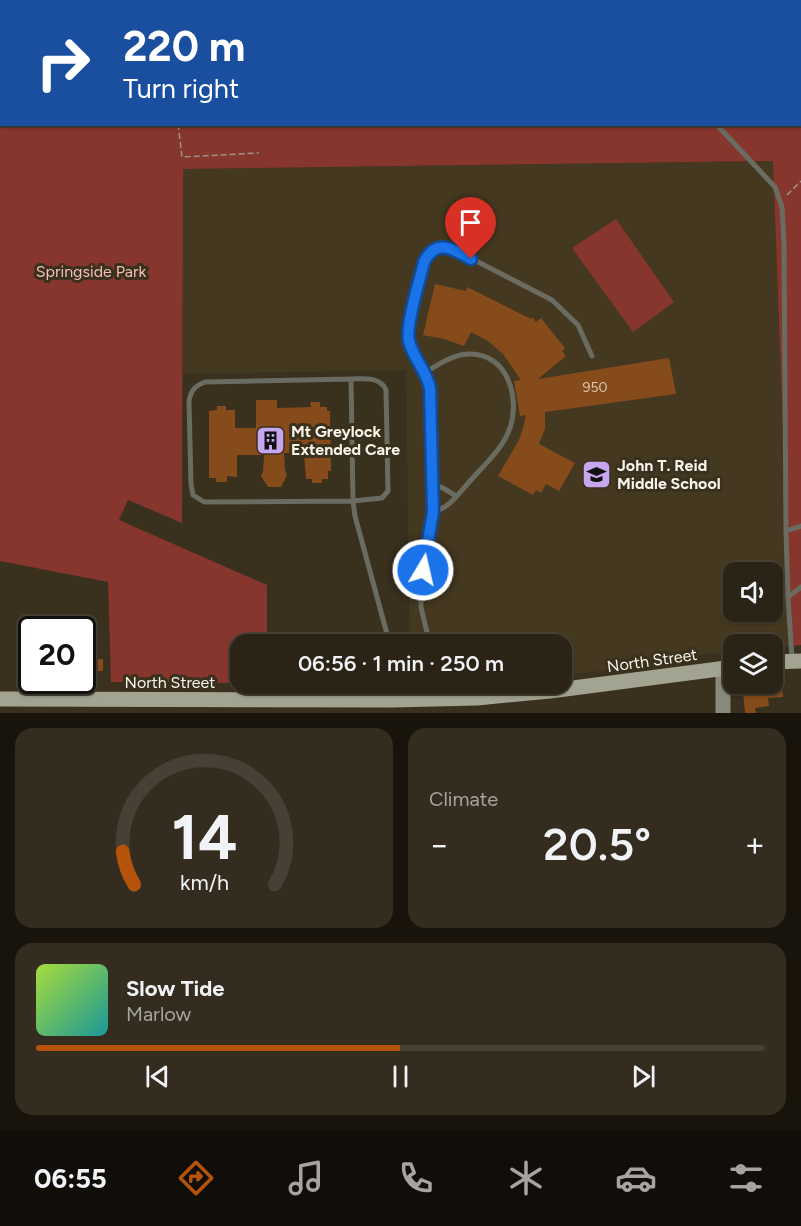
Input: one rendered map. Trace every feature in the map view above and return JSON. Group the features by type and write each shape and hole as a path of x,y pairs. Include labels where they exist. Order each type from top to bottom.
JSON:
{"main road":[{"name":"North Street","path":"572,688 723,668"},
{"name":"North Street","path":"0,699 393,700 431,694"}],"street":[{"path":"723,713 725,694"}],"lane":[{"path":"718,126 775,187 780,202 784,243 788,597 797,661"},
{"path":"427,634 421,607 421,591 433,512 430,388 426,372 409,343 408,329 424,262 430,253 444,247 451,248 552,300 578,325 592,356"},
{"path":"426,372 454,357 476,354 487,357 506,375 510,384 514,413 502,446 446,507 433,512"},
{"path":"351,379 353,501 363,553 387,634"},
{"path":"375,379 384,385 387,395 388,491 386,496 378,500 353,501 204,502 198,499 193,495 191,484 190,394 198,385 205,382 375,379"},
{"path":"433,485 456,496"},
{"path":"786,531 801,526"},
{"path":"788,597 801,587"},
{"path":"393,694 393,700"}],"path":[{"path":"178,126 182,157 259,153"},
{"path":"780,202 801,181"}],"shaded area":[{"name":"John T. Reid Middle School","path":"773,161 791,646 783,647 783,634 723,634 723,653 676,656 611,670 572,674 572,634 410,634 406,370 183,374 183,169"}],"green space":[{"name":"Springside Park","path":"0,126 801,126 801,645 791,646 773,161 183,169 182,523 128,500 119,520 267,585 267,634 230,634 230,683 111,682 108,582 0,561"},
{"path":"616,219 674,302 633,332 572,248"}],"building":[{"path":"435,284 466,291 467,287 531,319 532,317 536,322 541,318 565,348 562,351 566,356 538,379 669,358 676,394 545,412 545,429 539,444 575,463 559,491 546,484 541,493 536,490 533,495 498,476 519,440 523,428 526,415 520,416 514,381 521,380 503,354 488,341 471,332 464,346 423,335"},
{"name":"Mt Greylock Extended Care","path":"256,400 277,400 277,408 311,407 310,402 320,402 320,407 327,407 327,411 330,411 331,471 328,471 328,479 322,479 322,483 312,483 312,479 306,479 304,453 284,453 287,475 281,487 268,487 261,476 264,455 237,455 237,477 227,476 227,482 216,482 216,478 209,478 209,411 217,410 217,406 226,406 226,410 235,410 235,428 256,428"},
{"path":"96,659 103,659 103,671 96,671"},
{"path":"743,694 783,694 783,697 768,698 769,706 755,708 756,713 745,713"}],"place":[{"name":"Mt Greylock Extended Care","path":"270,440"},
{"name":"John T. Reid Middle School","path":"596,474"}],"route":[{"path":"423,570 433,512 430,388 426,372 409,343 408,329 424,262 430,253 444,247 451,248 471,259"}]}
